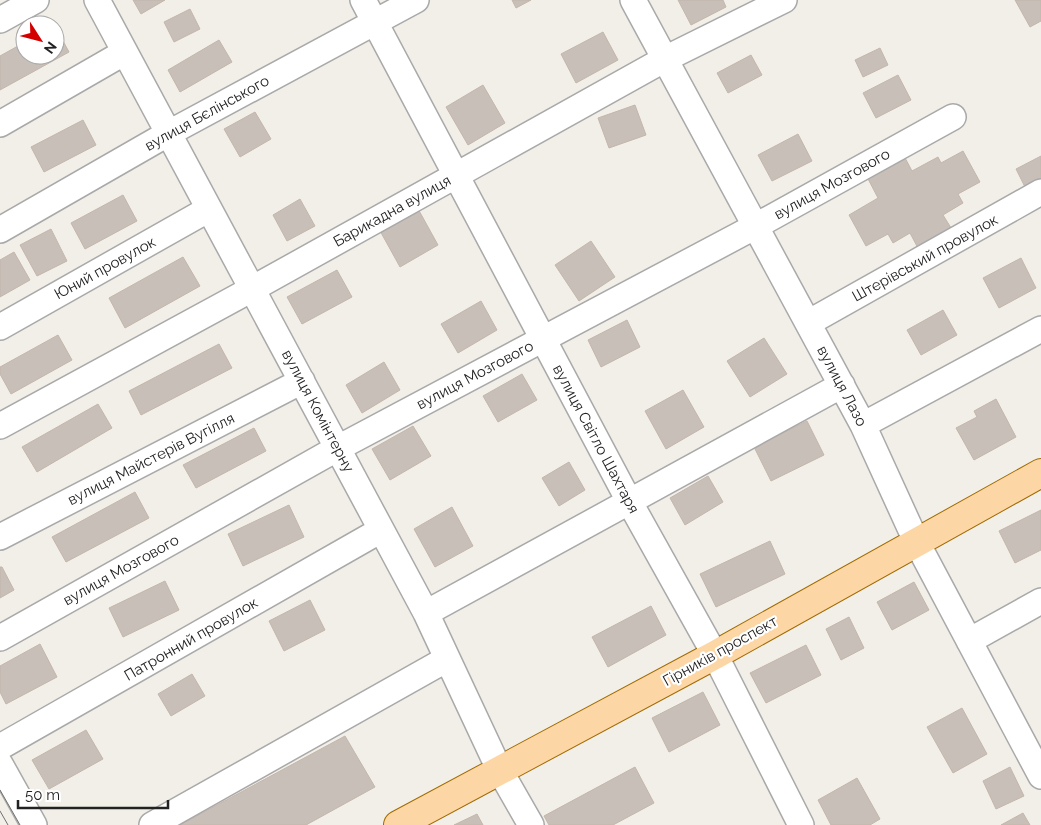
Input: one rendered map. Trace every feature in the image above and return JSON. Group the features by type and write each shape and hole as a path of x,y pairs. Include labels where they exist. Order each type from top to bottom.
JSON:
{"main road":[{"name":"Гірників проспект","path":"398,825 499,769 715,655 916,541 1041,473"}],"street":[{"path":"0,20 36,0"},
{"name":"вулиця Комінтерну","path":"97,0 426,613 499,769 532,825"},
{"name":"вулиця Світло Шахтаря","path":"363,0 629,501 715,655 801,825"},
{"name":"вулиця Бєлінського","path":"0,230 168,133 416,0"},
{"name":"вулиця Лазо","path":"633,0 842,385 863,425 916,541 1041,776"},
{"name":"Барикадна вулиця","path":"0,426 252,289 665,59 784,0"},
{"path":"0,124 125,52"},
{"name":"вулиця Мозгового","path":"0,638 338,448 756,226 953,117"},
{"name":"Штерівський провулок","path":"808,323 1041,192"},
{"name":"Юний провулок","path":"0,327 209,209"},
{"path":"863,425 1041,329"},
{"name":"вулиця Майстерів Вугілля","path":"0,537 302,381"},
{"path":"426,613 842,385"},
{"name":"Патронний провулок","path":"0,747 381,530"},
{"path":"969,640 1041,601"},
{"path":"152,825 447,659"},
{"path":"0,764 34,825"}],"building":[{"path":"133,0 165,0 141,14"},
{"path":"512,0 531,0 516,8"},
{"path":"678,0 723,0 726,7 691,25"},
{"path":"1015,0 1041,0 1041,21 1030,27"},
{"path":"190,9 200,29 174,42 164,22"},
{"path":"603,32 618,60 576,83 561,54"},
{"path":"219,40 232,62 180,92 168,70"},
{"path":"65,45 69,52 65,54"},
{"path":"15,48 15,65 45,65 0,90 0,56"},
{"path":"880,48 888,65 863,77 855,60"},
{"path":"751,55 762,75 728,93 717,73"},
{"path":"898,75 911,100 876,118 863,93"},
{"path":"483,85 505,123 468,145 446,107"},
{"path":"635,105 646,135 609,148 598,118"},
{"path":"255,112 271,139 240,157 224,129"},
{"path":"83,120 96,145 44,172 31,147"},
{"path":"798,134 812,161 772,181 758,155"},
{"path":"963,151 980,182 958,194 963,203 943,215 953,231 919,250 910,233 893,243 888,234 866,246 849,215 878,198 866,175 903,154 912,171 938,157 941,163"},
{"path":"1041,156 1041,181 1026,189 1016,169"},
{"path":"123,195 137,221 85,249 71,223"},
{"path":"300,199 315,226 287,241 273,215"},
{"path":"417,207 438,245 400,267 379,229"},
{"path":"51,229 67,261 37,276 20,245"},
{"path":"591,241 615,277 579,301 555,265"},
{"path":"14,252 30,280 0,297 0,260"},
{"path":"183,257 200,286 125,328 109,298"},
{"path":"1021,258 1036,288 999,308 983,278"},
{"path":"337,270 352,297 302,324 287,297"},
{"path":"481,301 497,330 458,353 441,324"},
{"path":"943,310 957,335 921,355 907,330"},
{"path":"627,320 640,347 601,367 588,340"},
{"path":"58,335 72,360 11,394 0,374 0,367"},
{"path":"764,338 787,374 750,397 727,361"},
{"path":"219,344 232,368 141,415 129,391"},
{"path":"384,362 400,390 362,413 346,385"},
{"path":"522,374 537,400 498,422 483,396"},
{"path":"683,390 704,427 666,449 645,411"},
{"path":"996,399 1016,437 974,460 956,428 977,417 974,411"},
{"path":"98,404 112,428 37,472 22,447"},
{"path":"807,421 824,455 771,481 754,447"},
{"path":"413,426 431,456 390,480 372,449"},
{"path":"254,428 266,451 196,488 183,465"},
{"path":"569,462 585,490 559,506 542,478"},
{"path":"708,476 723,502 685,525 670,498"},
{"path":"135,492 149,518 66,562 52,537"},
{"path":"289,505 304,537 243,566 228,534"},
{"path":"452,507 473,546 435,567 414,529"},
{"path":"1041,510 1041,550 1015,563 999,531"},
{"path":"770,541 785,574 716,607 700,574"},
{"path":"0,567 2,567 14,590 0,598"},
{"path":"165,581 179,610 123,637 109,608"},
{"path":"914,582 929,610 892,630 877,602"},
{"path":"310,600 325,630 284,651 269,621"},
{"path":"651,606 666,635 608,667 592,637"},
{"path":"849,617 864,648 841,660 826,629"},
{"path":"40,644 57,677 6,704 0,692 0,666"},
{"path":"806,645 821,675 766,703 750,673"},
{"path":"192,674 205,696 171,716 158,694"},
{"path":"703,692 720,725 669,752 652,718"},
{"path":"962,708 987,754 953,773 927,727"},
{"path":"86,730 103,759 49,789 32,760"},
{"path":"345,736 375,787 306,825 180,825"},
{"path":"635,767 654,803 613,825 549,825 544,816"},
{"path":"1010,767 1024,796 996,809 983,781"},
{"path":"857,778 880,819 870,825 831,825 818,800"},
{"path":"1023,813 1030,825 1001,825"},
{"path":"477,814 483,825 454,825"}],"tram line":[{"path":"0,790 20,825"},
{"path":"0,811 8,825"}]}
